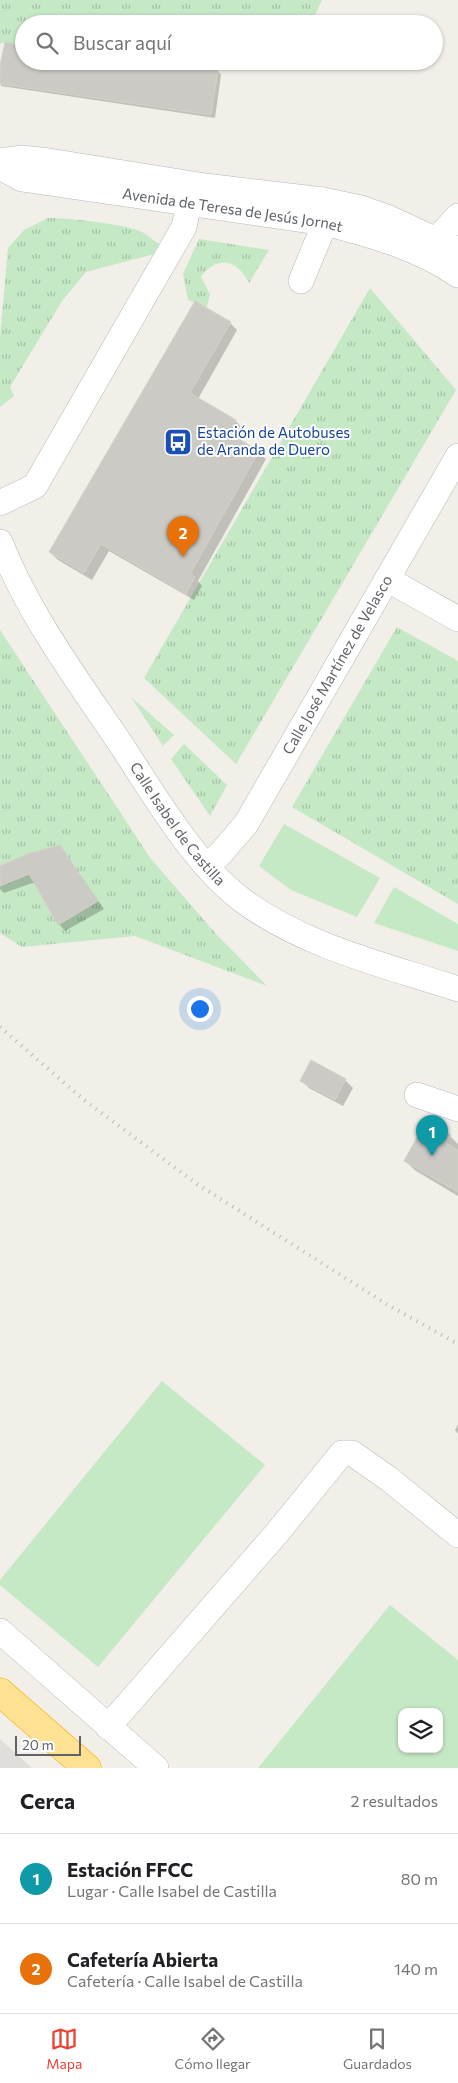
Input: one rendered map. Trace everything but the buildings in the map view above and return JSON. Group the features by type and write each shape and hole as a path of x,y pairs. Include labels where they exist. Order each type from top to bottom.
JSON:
{"highway":[{"path":"0,1692 87,1768"}],"street":[{"name":"Avenida de Teresa de Jesús Jornet","path":"0,161 21,158 49,161 205,186 323,200 375,213 448,244"},
{"name":"Avenida de Teresa de Jesús Jornet","path":"0,167 22,179 325,223 354,230 392,244 458,275"},
{"path":"0,503 35,486 184,227 189,204"},
{"path":"448,244 458,216"},
{"path":"301,281 325,223"},
{"name":"Calle José Martínez de Velasco","path":"207,866 246,824 458,456"},
{"name":"Calle Isabel de Castilla","path":"0,542 11,569 43,628 169,816 207,866 243,900 276,922 303,936 350,954 458,989"},
{"path":"387,579 458,619"},
{"path":"417,1095 458,1109"},
{"path":"108,1727 215,1592 326,1475 342,1453 352,1453 389,1478 458,1535"},
{"path":"0,1631 156,1768"}],"shaded area":[{"path":"0,1739 32,1768 0,1768"}],"green space":[{"path":"0,0 322,0 315,15 15,15 15,44 5,42 0,44"},
{"path":"48,218 83,220 125,227 144,233 159,244 154,254 86,272 62,301 10,387 14,396 0,407 0,337 8,248 24,230"},
{"path":"199,239 269,250 249,283 239,269 233,265 220,263 207,270 201,277 210,294 207,307 188,300 183,274"},
{"path":"370,288 456,390 236,764 144,678"},
{"path":"397,627 458,661 458,904 292,807"},
{"path":"0,630 151,859 217,935 267,986 135,936 22,947 0,933"},
{"path":"131,697 174,735 163,746"},
{"path":"184,744 227,785 210,816 171,759"},
{"path":"284,824 380,878 357,917 291,890 259,866"},
{"path":"394,887 458,924 458,951 374,923"},
{"path":"162,1381 265,1465 98,1667 0,1585 0,1580"},
{"path":"390,1605 458,1660 458,1768 258,1768"}],"railway":[{"path":"0,1027 84,1100 197,1184 388,1305 458,1344"}],"place":[{"name":"Estación de Autobuses de Aranda de Duero","path":"178,442"},
{"name":"Cafetería Abierta","path":"183,557"},
{"name":"Estación FFCC","path":"432,1156"}]}
